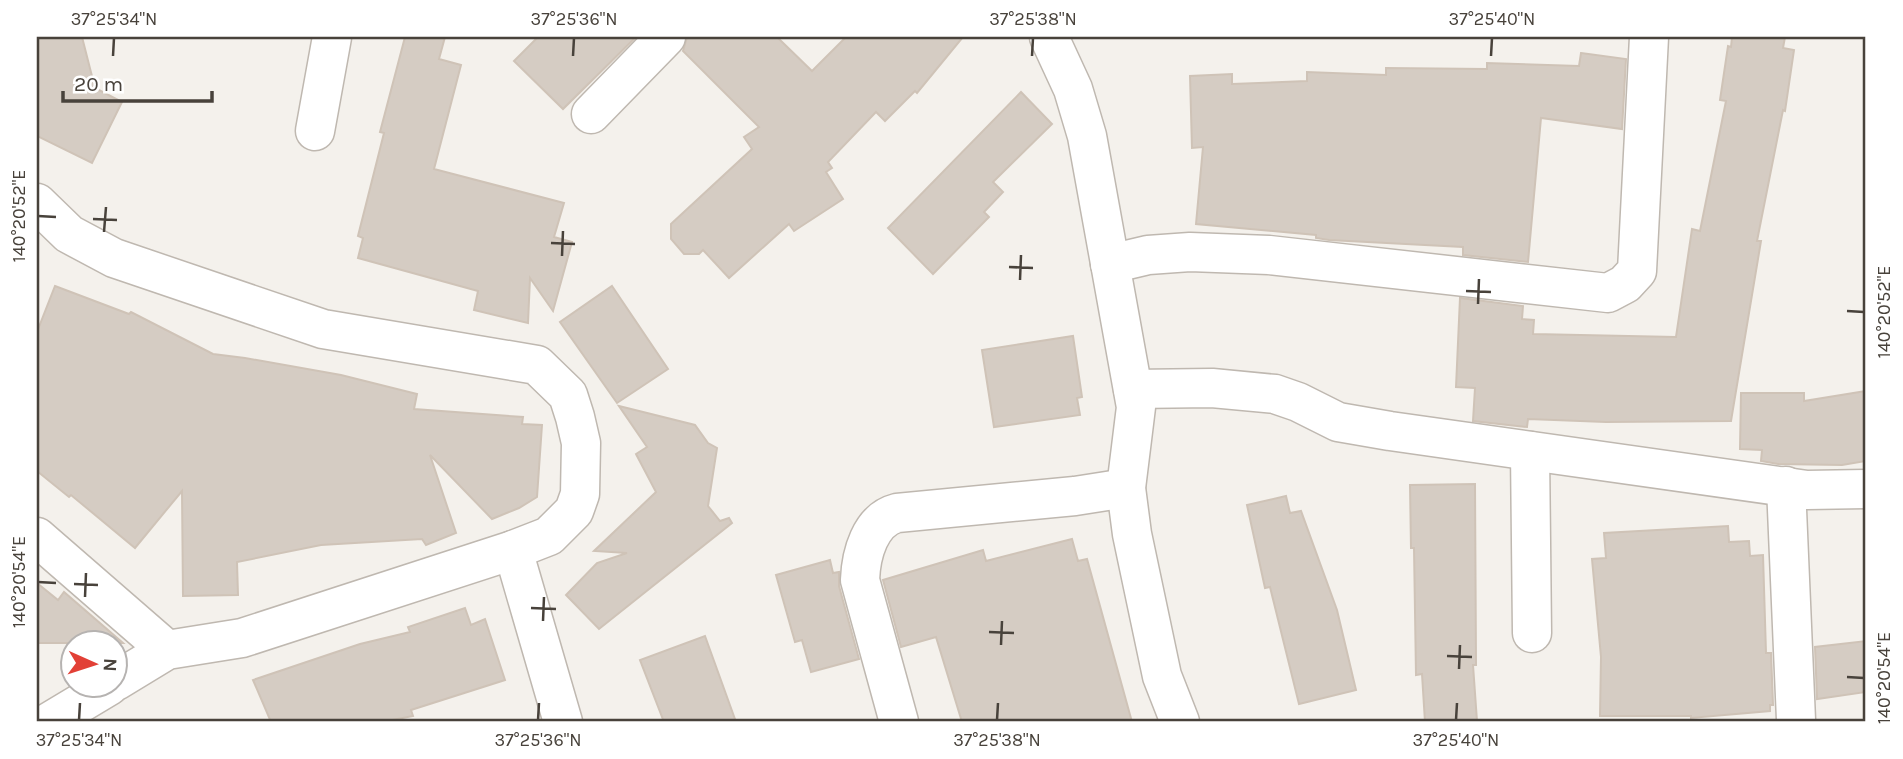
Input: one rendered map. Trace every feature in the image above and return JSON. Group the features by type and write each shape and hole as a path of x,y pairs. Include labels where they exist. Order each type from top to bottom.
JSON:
{"street":[{"path":"315,131 332,37"},
{"path":"591,114 666,37"},
{"path":"1110,264 1148,255 1190,252 1269,255 1608,293 1625,284 1637,271 1649,37"},
{"path":"1059,38 1087,136 1136,407 1126,488 1132,534 1162,676 1180,722"},
{"path":"37,203 69,234 114,258 323,329 537,365 568,395 576,417 581,443 580,494 574,511 549,536 242,638 167,649 130,672"},
{"path":"1133,389 1212,388 1254,391 1298,402 1338,422 1807,490 1866,489"},
{"path":"1530,451 1532,633"},
{"path":"1786,486 1796,720"},
{"path":"899,722 860,580 861,559 878,522 897,513 1075,496 1126,488"},
{"path":"37,537 167,649"},
{"path":"513,550 563,722"},
{"path":"49,722 85,700"}],"building":[{"path":"37,37 82,37 95,88 122,102 92,163 37,136"},
{"path":"405,37 445,37 439,59 461,65 434,169 564,203 554,237 572,242 553,311 530,278 528,323 474,310 478,291 358,258 363,238 358,236 384,133 380,132"},
{"path":"538,37 636,37 563,109 514,61"},
{"path":"687,37 777,37 812,71 846,37 963,37 917,93 915,91 885,121 876,112 828,162 832,168 826,172 843,199 794,231 789,224 729,278 703,250 699,254 684,254 671,239 671,224 752,149 744,137 759,127 683,51"},
{"path":"1732,37 1785,37 1783,48 1794,50 1785,111 1783,110 1757,241 1761,241 1731,421 1606,422 1528,419 1527,427 1473,421 1475,388 1456,387 1460,298 1523,306 1522,319 1534,320 1533,334 1676,337 1692,229 1700,231 1726,101 1720,100 1728,46 1731,47"},
{"path":"1581,53 1626,59 1622,129 1541,118 1528,262 1463,255 1463,247 1329,240 1316,238 1316,235 1196,224 1203,147 1192,148 1190,76 1232,74 1232,84 1307,81 1307,72 1386,75 1386,68 1487,69 1487,63 1579,66"},
{"path":"1021,92 1052,124 993,182 1003,192 984,212 989,217 933,274 888,228"},
{"path":"55,286 129,314 131,312 213,354 341,375 417,394 414,409 523,417 522,424 542,425 537,497 492,519 430,455 456,533 426,545 422,539 321,545 237,562 238,595 183,596 182,491 135,548 71,495 69,497 37,471 37,332"},
{"path":"612,286 668,369 617,403 560,322"},
{"path":"1073,336 1082,397 1077,398 1080,415 994,427 982,350"},
{"path":"1866,391 1866,461 1842,465 1778,464 1761,461 1762,450 1740,449 1741,393 1804,393 1804,401"},
{"path":"619,406 695,425 708,443 717,448 708,506 720,521 729,518 732,523 599,629 566,595 597,563 627,553 594,551 656,492 636,454 647,447"},
{"path":"1475,484 1476,665 1473,665 1477,721 1425,722 1422,674 1416,675 1410,485"},
{"path":"1286,496 1290,513 1301,511 1337,610 1356,690 1299,704 1270,587 1265,588 1247,505"},
{"path":"1728,526 1729,542 1749,541 1750,556 1763,555 1766,653 1771,653 1773,705 1770,705 1770,711 1691,718 1600,716 1601,657 1592,559 1606,558 1604,533"},
{"path":"1072,539 1078,561 1087,559 1132,722 962,722 936,637 901,647 883,580 983,550 986,561"},
{"path":"830,560 833,573 839,572 839,586 859,659 811,672 802,640 795,642 776,575"},
{"path":"37,583 58,600 64,592 108,630 60,630 60,643 37,643"},
{"path":"465,608 471,625 485,619 505,680 411,710 413,716 382,722 271,722 253,680 360,644 410,632 408,627"},
{"path":"705,636 736,722 664,722 640,660"},
{"path":"1866,641 1866,692 1817,699 1815,647"}]}
